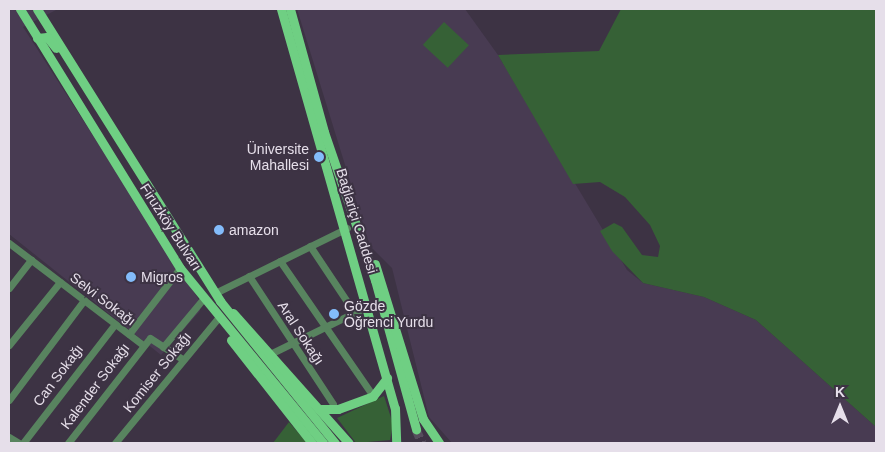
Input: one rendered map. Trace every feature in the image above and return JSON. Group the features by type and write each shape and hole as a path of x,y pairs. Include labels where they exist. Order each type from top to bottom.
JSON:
{"main road":[{"name":"Firuzköy Bulvarı","path":"20,9 180,268 218,318 323,443"},
{"name":"Firuzköy Bulvarı","path":"38,9 217,297 335,443"},
{"name":"Bağlariçi Caddesi","path":"281,9 365,249 416,429"},
{"name":"Bağlariçi Caddesi","path":"290,9 297,51 387,377 397,418 396,443"},
{"path":"37,38 47,37 77,72"},
{"path":"365,249 382,278 423,419 439,443"},
{"path":"217,297 272,353 349,443"},
{"path":"218,318 249,366 312,443"},
{"path":"321,409 338,410 373,396 387,377"}],"street":[{"path":"217,297 249,276 347,228"},
{"name":"Selvi Sokağı","path":"9,243 142,345 150,338 182,359"},
{"path":"310,246 354,312"},
{"path":"9,288 31,260"},
{"path":"280,261 323,328 373,396"},
{"path":"129,334 180,268"},
{"name":"Aral Sokağı","path":"249,276 333,404"},
{"path":"9,346 60,282"},
{"path":"163,347 203,299"},
{"path":"9,400 84,300"},
{"path":"272,353 368,306"},
{"name":"Komiser Sokağı","path":"116,443 182,359 218,318"},
{"name":"Can Sokağı","path":"9,437 21,443 115,324"},
{"name":"Kalender Sokağı","path":"68,443 142,345"}],"shaded area":[{"path":"9,9 58,9 23,27 199,300 200,311 161,355 9,234"},
{"path":"297,9 465,9 498,55 627,270 643,283 704,297 756,320 876,427 876,443 452,443 429,417 392,268 370,246"}],"green space":[{"path":"621,9 876,9 876,427 756,320 704,297 643,283 612,251 600,231 614,223 622,227 642,255 658,257 660,246 650,225 625,197 600,182 573,184 498,55 599,51"},
{"path":"444,22 469,45 448,68 423,45"},
{"path":"384,396 393,424 390,440 356,443 337,418"},
{"path":"289,422 307,443 273,443"}],"tunnel":[{"path":"416,429 422,443"}],"place":[{"name":"Üniversite Mahallesi","path":"319,157"},
{"name":"amazon","path":"219,230"},
{"name":"Migros","path":"131,277"},
{"name":"Gözde Öğrenci Yurdu","path":"334,314"}]}
